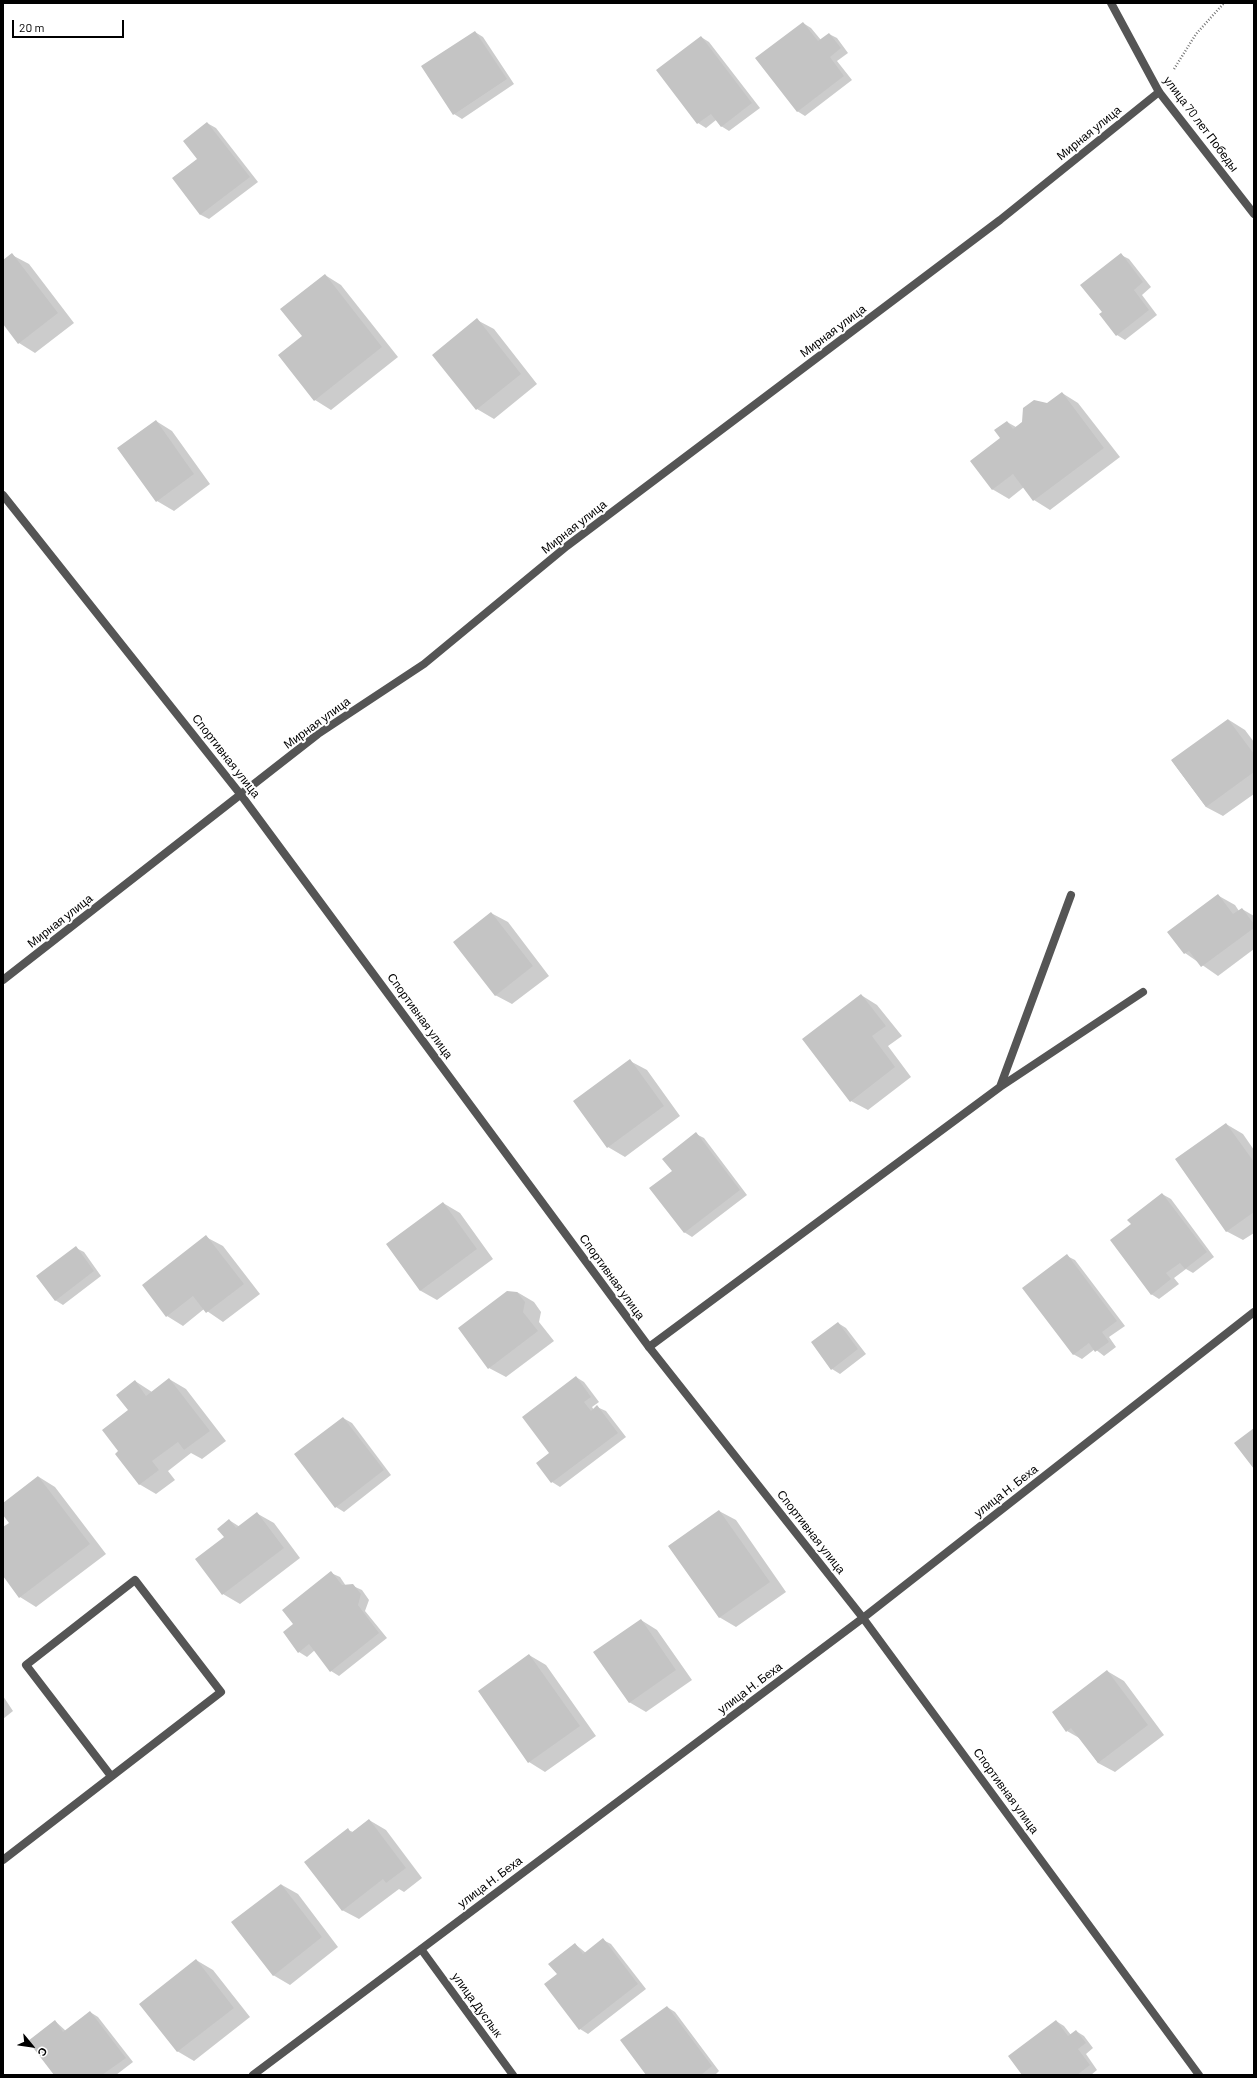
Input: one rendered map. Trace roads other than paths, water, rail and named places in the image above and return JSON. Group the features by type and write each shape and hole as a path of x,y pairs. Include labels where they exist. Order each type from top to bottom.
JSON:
{"street":[{"name":"улица 70 лет Победы","path":"1111,3 1160,92 1254,214"},
{"name":"Мирная улица","path":"3,980 318,734 424,664 567,546 1000,220 1160,92"},
{"name":"Спортивная улица","path":"3,495 241,795 649,1346 863,1618 1199,2075"},
{"path":"1000,1087 1071,896"},
{"path":"649,1346 1000,1087 1143,992"},
{"name":"улица Н. Беха","path":"253,2075 863,1618 1254,1312"},
{"path":"3,1860 221,1692 135,1580 26,1665 111,1776"},
{"name":"улица Дуслык","path":"421,1949 513,2075"}]}
